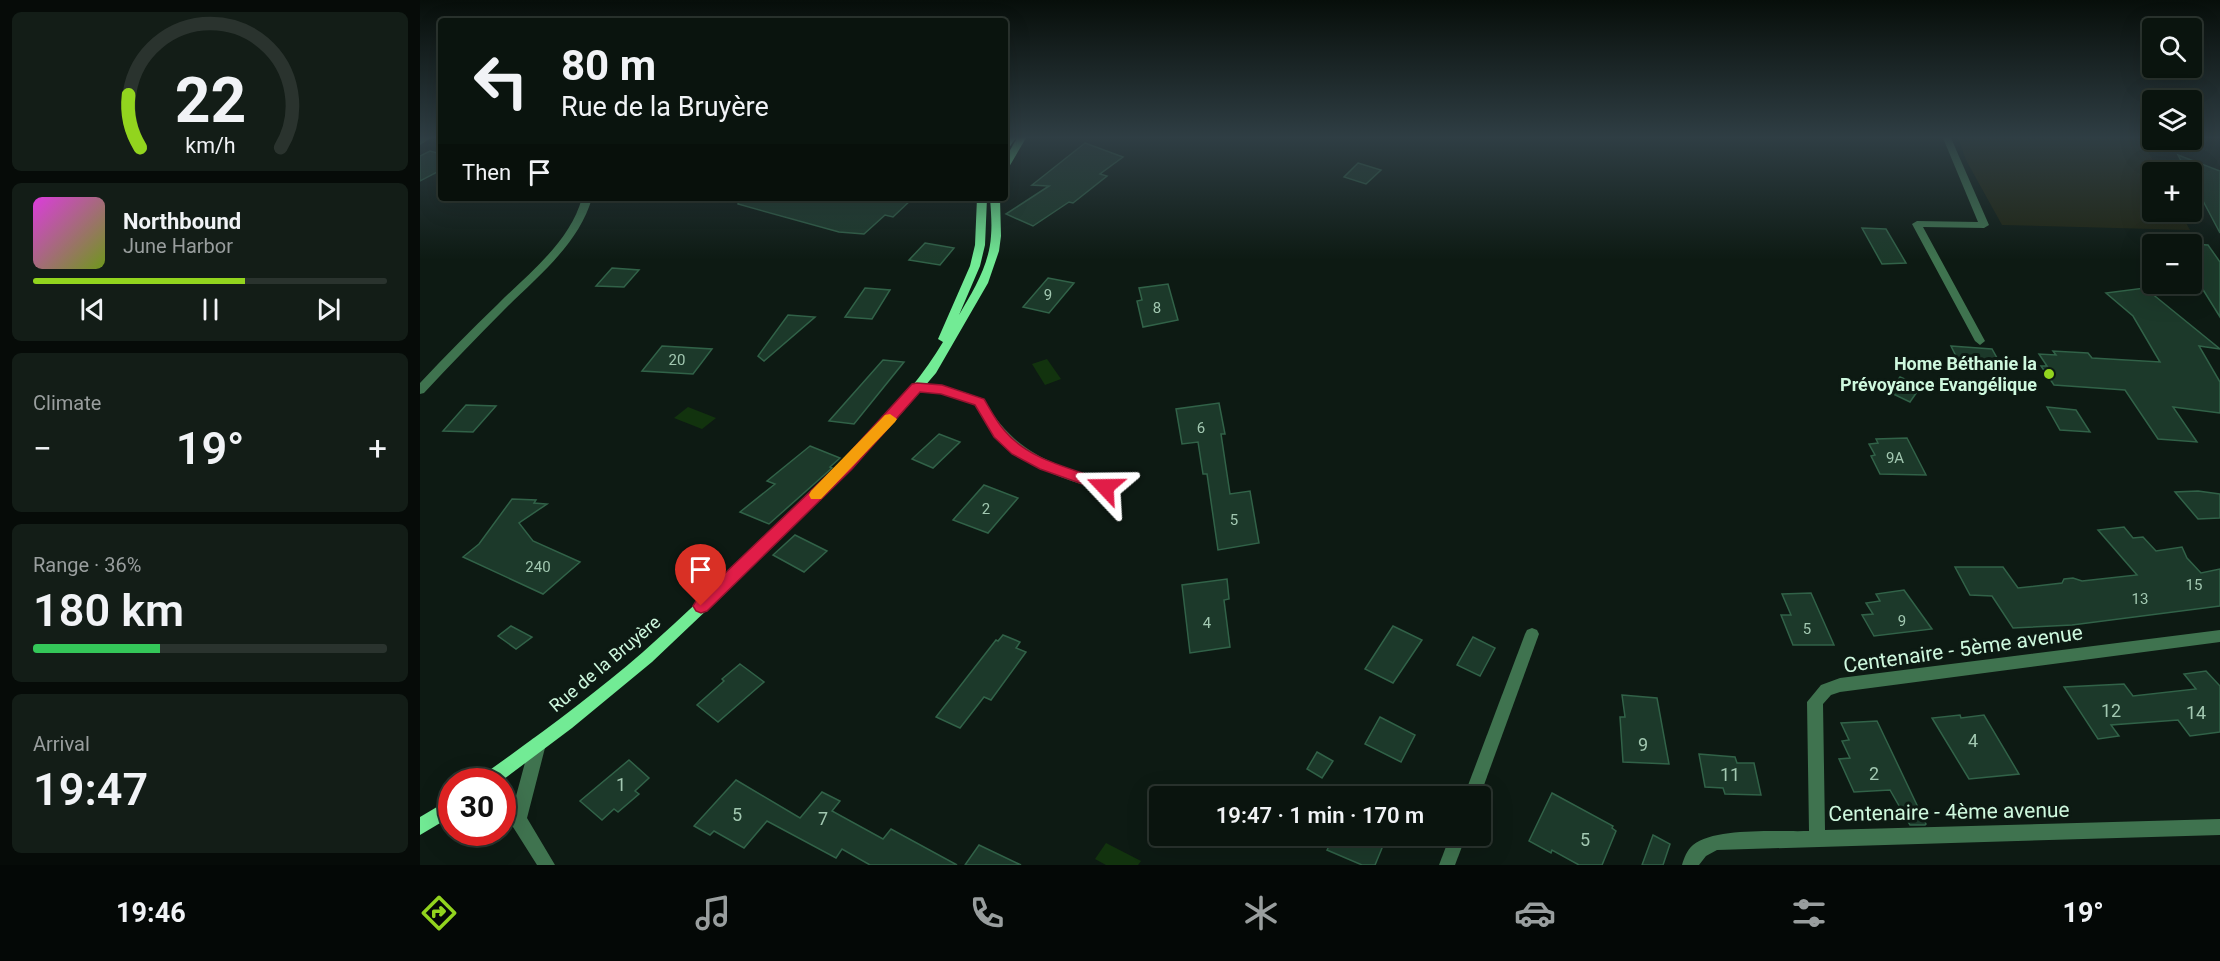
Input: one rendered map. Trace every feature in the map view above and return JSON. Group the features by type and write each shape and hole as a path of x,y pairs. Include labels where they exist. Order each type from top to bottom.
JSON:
{"main road":[{"name":"Rue de la Bruyère","path":"917,387 942,341 975,266 980,245 982,201"},
{"name":"Rue de la Bruyère","path":"505,768 614,685 737,573 847,465 932,370 983,283 995,244 995,201"},
{"path":"420,827 438,817"}],"street":[{"path":"1964,178 1984,225 1917,224 1980,341"},
{"path":"420,390 544,264 578,223 587,201"},
{"path":"917,387 942,390 980,402 999,434 1017,451 1045,466 1077,475 1105,487"},
{"path":"1476,786 1532,634"},
{"name":"Centenaire - 5ème avenue","path":"1817,837 1815,702 1826,690 1840,685 2220,636"},
{"path":"516,803 538,744"},
{"path":"516,826 547,865"},
{"name":"Centenaire - 4ème avenue","path":"1690,865 1693,855 1707,845 1717,842 1817,837 2220,827"},
{"path":"1447,865 1454,846"}],"shaded area":[{"path":"1976,178 2142,178 2142,222 2186,222 2190,230 2002,225"},
{"path":"1047,359 1061,379 1045,385 1032,364"},
{"path":"688,407 716,418 702,429 674,418"},
{"path":"1106,843 1141,861 1138,865 1106,865 1095,859"}],"building":[{"path":"1040,178 1104,178 1073,203 1069,202 1033,226 1006,214 1049,186 1032,185"},
{"path":"1348,178 1372,178 1366,184"},
{"path":"2202,178 2220,178 2220,233 2202,199"},
{"path":"738,201 910,201 893,217 885,215 864,234 839,232 738,204"},
{"path":"1862,228 1886,229 1906,263 1882,264"},
{"path":"925,243 954,248 940,265 909,260"},
{"path":"2202,245 2208,245 2220,262 2220,317 2202,288"},
{"path":"612,268 639,270 624,287 596,286"},
{"path":"1048,278 1074,283 1049,313 1023,307"},
{"path":"1168,284 1178,320 1143,327 1137,301 1142,300 1139,288"},
{"path":"865,288 890,290 872,319 845,317"},
{"path":"2142,288 2142,294 2152,294 2220,349 2199,346 2220,382 2220,413 2173,407 2197,442 2158,439 2125,390 2054,385 2041,366 2047,366 2039,354 2056,355 2053,351 2088,353 2092,358 2160,362 2133,316 2106,293"},
{"path":"788,315 815,317 764,361 758,356"},
{"path":"662,346 712,349 693,374 642,371"},
{"path":"1951,346 1992,349 2002,367 1961,366"},
{"path":"883,360 904,362 854,424 829,421"},
{"path":"1900,377 1921,386 1910,402 1889,392"},
{"path":"1219,403 1225,434 1221,434 1230,494 1250,491 1259,543 1218,550 1207,474 1203,474 1198,442 1182,444 1176,409"},
{"path":"466,405 496,406 473,432 443,431"},
{"path":"2047,407 2076,410 2090,432 2060,430"},
{"path":"939,434 960,442 933,468 912,459"},
{"path":"1907,438 1926,475 1880,474 1871,456 1875,455 1869,444 1878,443 1876,439"},
{"path":"810,446 840,458 830,467 832,468 769,524 740,512 775,484 767,481"},
{"path":"984,485 1018,498 988,533 953,520"},
{"path":"2198,491 2220,494 2220,518 2198,519 2175,492"},
{"path":"512,499 536,500 534,503 547,504 519,523 533,541 580,562 543,594 463,557 479,544"},
{"path":"2124,527 2133,538 2143,537 2156,551 2182,547 2187,558 2201,573 2220,569 2220,606 2072,625 2013,628 1992,596 1970,595 1955,567 2003,567 2018,588 2062,583 2064,579 2073,578 2082,581 2137,575 2098,530"},
{"path":"795,535 827,551 804,572 773,555"},
{"path":"1227,579 1229,599 1224,600 1230,647 1190,653 1182,585"},
{"path":"1904,590 1932,629 1874,636 1862,615 1873,614 1866,603 1880,601 1876,594"},
{"path":"1811,593 1834,645 1793,645 1781,615 1791,615 1782,594"},
{"path":"511,626 532,637 516,649 498,636"},
{"path":"1393,626 1422,640 1393,683 1365,669"},
{"path":"1003,635 1020,642 1016,648 1026,652 991,700 984,697 960,728 936,717 996,640 998,641"},
{"path":"1473,637 1495,648 1480,676 1457,665"},
{"path":"740,664 764,682 718,722 697,705"},
{"path":"2206,671 2220,686 2220,732 2190,736 2178,720 2111,725 2119,736 2098,739 2064,687 2124,684 2133,696 2196,689 2184,674"},
{"path":"1622,695 1657,698 1669,764 1623,762 1620,717 1625,717"},
{"path":"1960,715 1961,718 1984,715 2019,774 1969,779 1932,718"},
{"path":"1380,717 1415,735 1401,762 1365,744"},
{"path":"1877,721 1925,825 1910,825 1890,790 1854,792 1839,759 1850,758 1842,741 1849,740 1841,723"},
{"path":"1317,752 1333,761 1322,778 1307,769"},
{"path":"1699,754 1735,757 1737,763 1754,763 1761,795 1725,794 1723,788 1705,787"},
{"path":"629,760 649,778 635,791 639,794 618,812 614,809 602,820 580,801"},
{"path":"736,780 800,818 822,792 840,801 832,811 883,839 891,829 957,865 870,865 842,849 836,858 767,821 744,848 714,831 710,835 694,826"},
{"path":"1552,793 1613,826 1612,828 1616,831 1602,865 1579,865 1552,850 1551,853 1529,841"},
{"path":"1653,835 1670,844 1663,865 1642,865"},
{"path":"979,845 1021,865 965,865"},
{"path":"1329,846 1383,846 1375,865 1362,865 1327,850"}],"slow traffic":[{"path":"816,495 890,419"}],"place":[{"name":"Home Béthanie la Prévoyance Evangélique","path":"2049,374"}],"route":[{"path":"701,606 847,465 917,387 942,390 980,402 999,434 1017,451 1045,466 1077,475 1105,487"}]}
